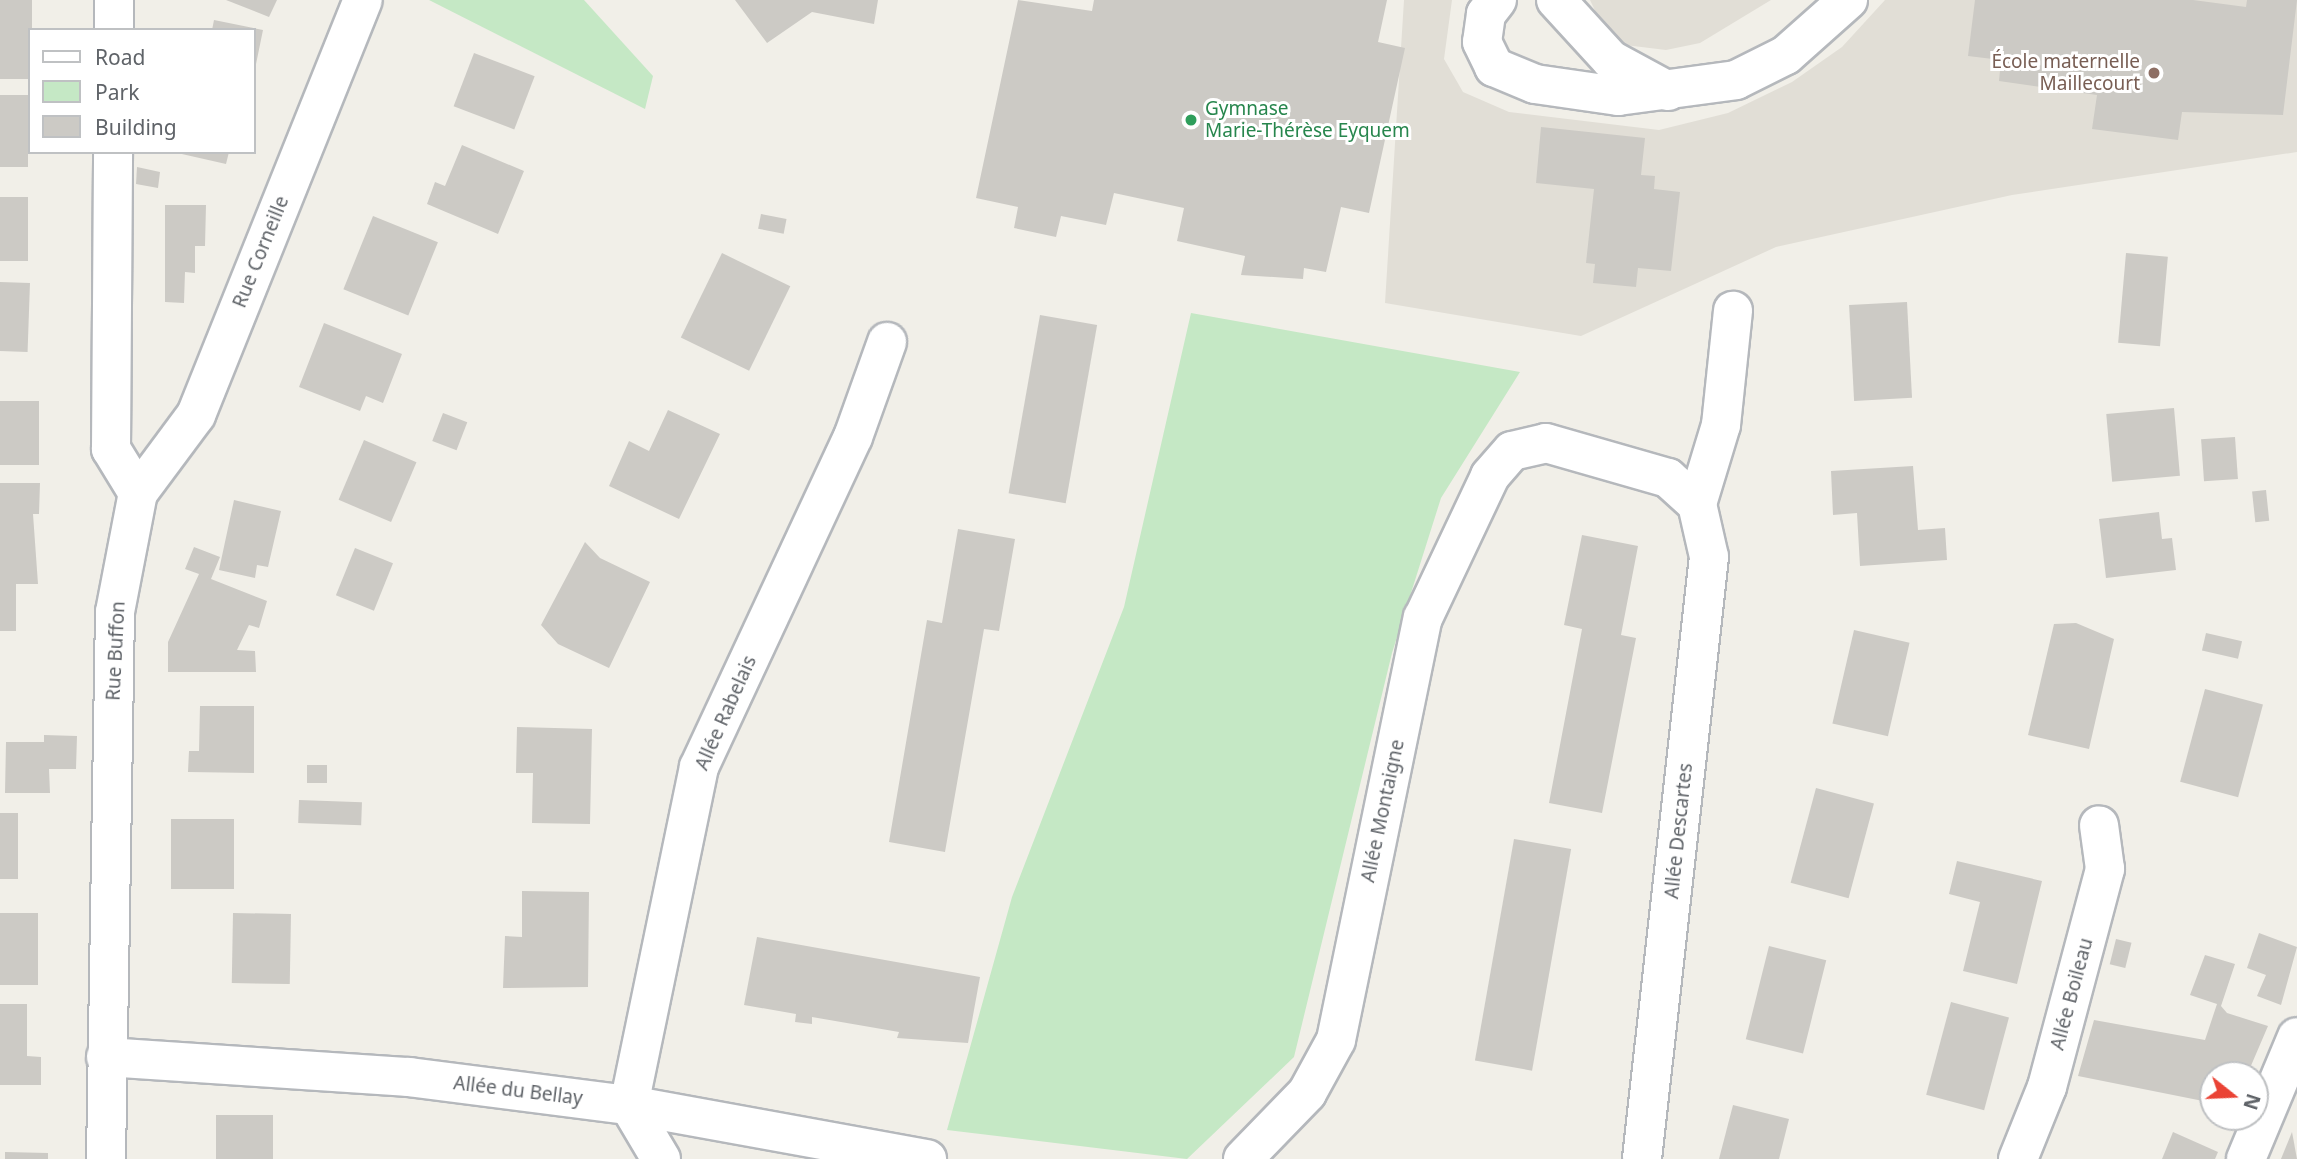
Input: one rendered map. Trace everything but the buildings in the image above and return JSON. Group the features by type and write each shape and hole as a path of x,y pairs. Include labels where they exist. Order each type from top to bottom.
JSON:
{"street":[{"path":"114,0 114,28"},
{"name":"Rue Corneille","path":"138,493 196,415 363,0"},
{"path":"1497,0 1486,14 1482,42 1494,67 1535,84 1618,96 1736,80 1786,55 1848,0"},
{"path":"1556,0 1611,60 1668,91"},
{"path":"113,154 111,449 138,493"},
{"name":"Allée Descartes","path":"1642,1159 1709,557 1697,504 1721,425 1733,311"},
{"name":"Allée Rabelais","path":"629,1105 699,767 853,437 887,342"},
{"name":"Allée Montaigne","path":"1243,1159 1307,1093 1336,1040 1423,618 1490,476 1512,451 1546,443 1668,478 1697,504"},
{"name":"Rue Buffon","path":"106,1159 116,612 138,493"},
{"name":"Allée Boileau","path":"2018,1159 2047,1087 2105,869 2099,825"},
{"path":"2246,1159 2297,1037"},
{"name":"Allée du Bellay","path":"106,1057 409,1077 629,1105 927,1159"},
{"path":"629,1105 661,1159"}],"shaded area":[{"path":"1404,0 1452,0 1444,59 1463,92 1509,112 1659,130 1728,113 1792,82 1842,47 1885,0 2297,0 2297,152 2012,195 1776,247 1581,336 1385,303"},
{"path":"1590,0 1771,0 1700,43 1666,50 1625,45 1606,34"}],"green space":[{"path":"429,0 584,0 653,76 645,109"},
{"path":"1191,313 1520,372 1441,498 1392,653 1294,1057 1187,1159 947,1130 1012,897 1124,607"}],"place":[{"name":"École maternelle Maillecourt","path":"2154,73"},
{"name":"Gymnase Marie-Thérèse Eyquem","path":"1191,120"}]}
